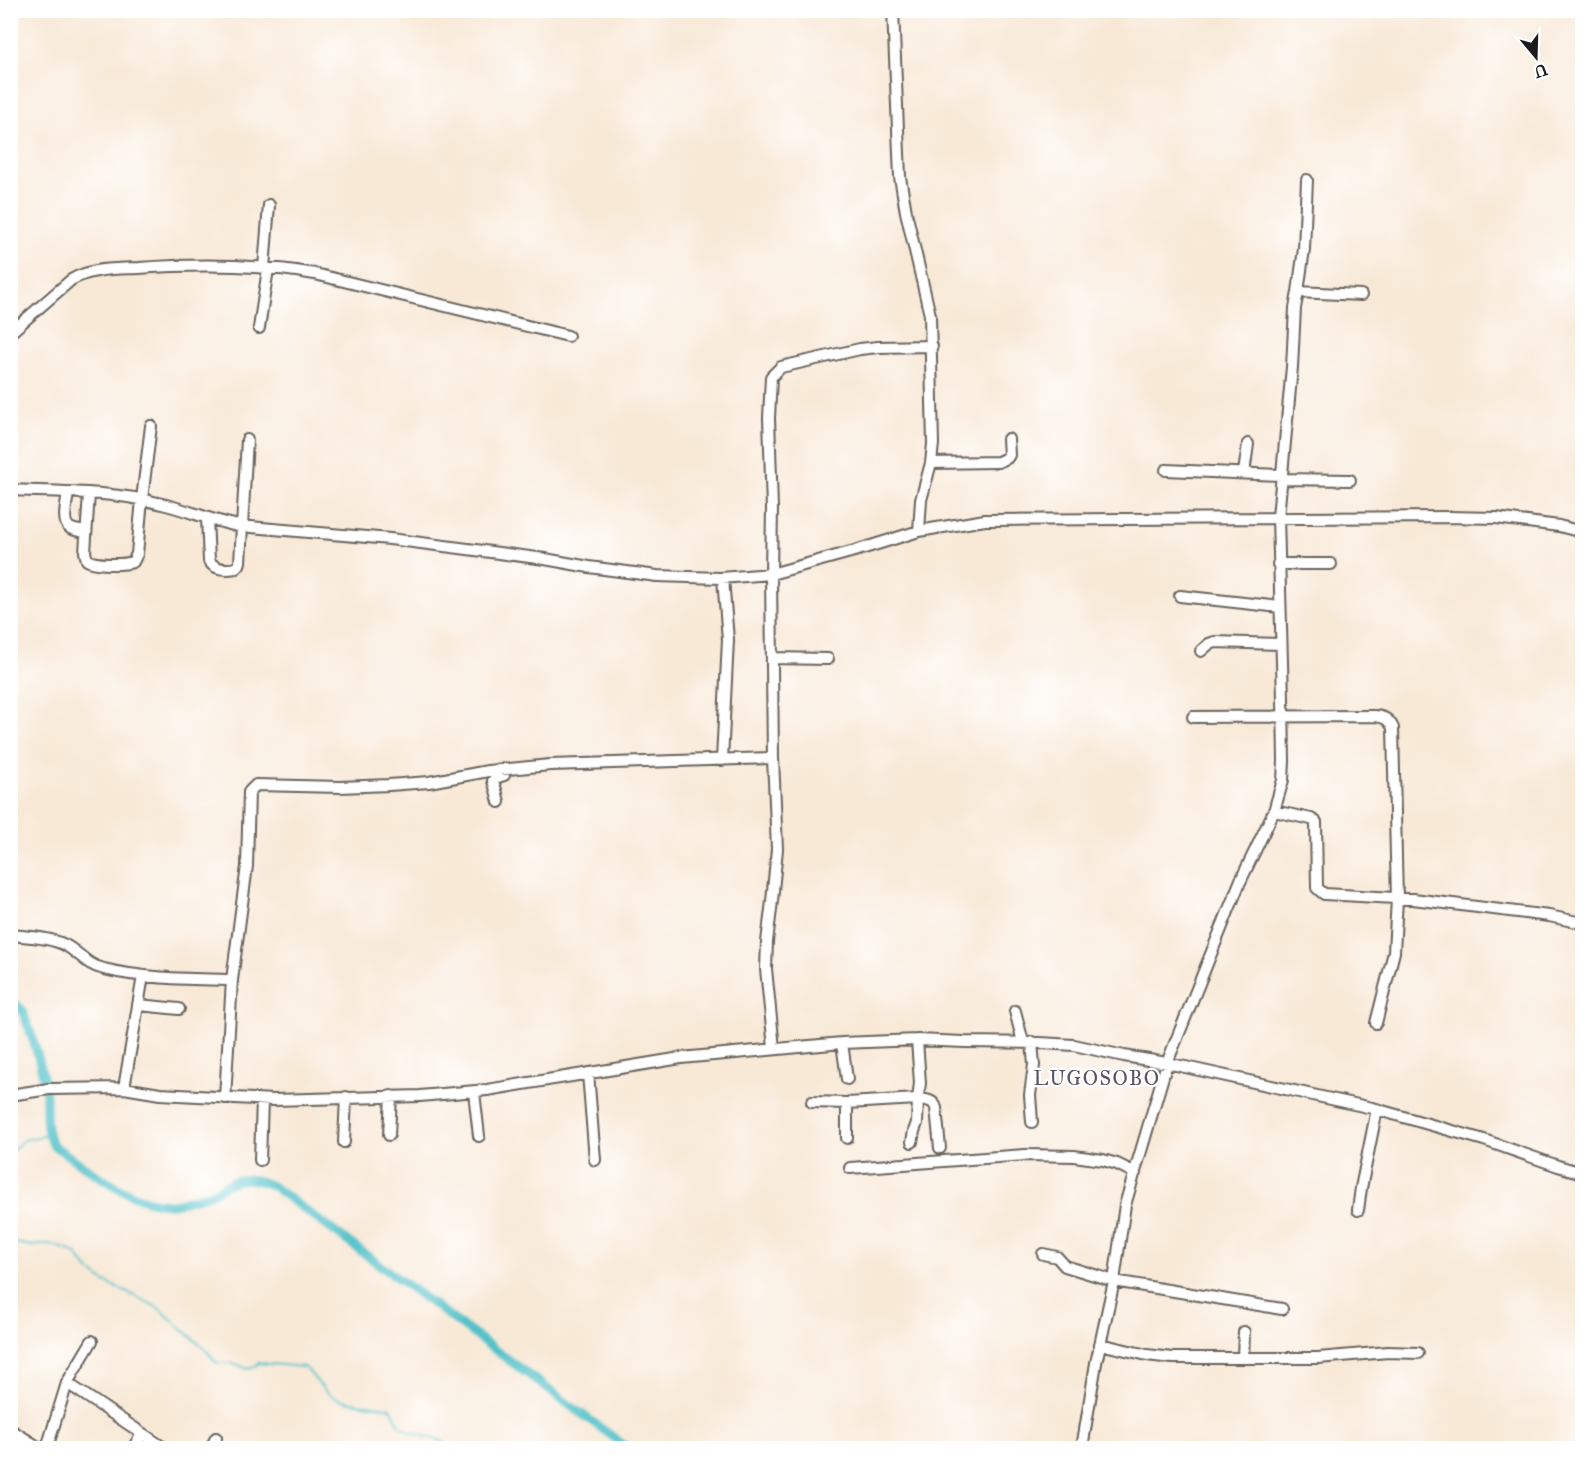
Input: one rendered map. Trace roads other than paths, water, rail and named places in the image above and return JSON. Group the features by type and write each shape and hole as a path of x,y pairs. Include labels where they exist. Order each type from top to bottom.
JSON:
{"main road":[{"path":"10,1433 34,1449"}],"street":[{"path":"893,10 900,177 930,315 932,346 933,444 931,463 921,500 919,531"},
{"path":"1082,1449 1100,1344 1114,1281 1125,1205 1167,1064 1240,882 1274,811 1283,780 1284,716 1278,517 1295,308 1304,249 1307,180"},
{"path":"259,328 266,268 269,204"},
{"path":"10,333 71,280 87,272 192,265 266,268 315,274 567,336"},
{"path":"1298,292 1361,295"},
{"path":"774,1048 766,969 777,849 773,758 772,508 769,418 771,377 781,367 860,349 932,346"},
{"path":"89,494 85,556 89,562 123,564 133,562 137,554 151,426"},
{"path":"931,463 999,462 1009,455 1008,439"},
{"path":"207,518 208,556 212,565 220,569 234,569 239,565 247,441"},
{"path":"1244,473 1248,444"},
{"path":"1166,470 1350,480"},
{"path":"10,490 142,499 176,507 222,523 242,526 390,539 657,576 723,578 771,574 919,531 985,520 1278,517 1496,518 1559,526 1582,532"},
{"path":"68,493 66,524 70,528 86,532"},
{"path":"1278,564 1330,564"},
{"path":"722,760 728,640 723,578"},
{"path":"1180,596 1280,607"},
{"path":"1201,651 1215,642 1281,644"},
{"path":"772,658 828,659"},
{"path":"1193,717 1375,716 1383,717 1391,724 1393,728 1397,898 1394,952 1376,1023"},
{"path":"225,1098 232,980 247,866 249,792 255,785 340,787 429,782 488,771 550,765 773,758"},
{"path":"499,802 492,781 504,775 504,769"},
{"path":"1274,811 1316,822 1317,888 1324,894 1397,898 1549,916 1582,923"},
{"path":"10,935 56,942 74,951 84,961 94,966 142,976 232,980"},
{"path":"124,1088 142,976"},
{"path":"139,1005 179,1009"},
{"path":"1015,1011 1034,1065 1030,1095 1032,1122"},
{"path":"10,1095 45,1090 124,1088 160,1094 262,1100 474,1092 681,1058 774,1048 917,1040 1027,1042 1074,1045 1377,1109 1484,1140 1582,1173"},
{"path":"912,1142 917,1123 920,1083 917,1040"},
{"path":"842,1043 847,1079"},
{"path":"588,1073 595,1160"},
{"path":"474,1092 479,1136"},
{"path":"389,1135 391,1096"},
{"path":"344,1142 346,1097"},
{"path":"812,1102 847,1103 918,1099 931,1101 935,1105 940,1148"},
{"path":"260,1160 262,1100"},
{"path":"847,1103 847,1138"},
{"path":"1358,1210 1377,1109"},
{"path":"850,1168 1025,1155 1074,1156 1103,1160 1136,1173"},
{"path":"1043,1254 1058,1257 1065,1266 1114,1281 1281,1309"},
{"path":"1243,1358 1244,1332"},
{"path":"47,1449 67,1383 92,1341"},
{"path":"1100,1344 1147,1355 1172,1358 1318,1358 1388,1352 1418,1353"},
{"path":"67,1383 164,1449"},
{"path":"132,1449 142,1434"}],"waterway":[{"path":"10,1005 17,1005 22,1010 29,1028 41,1067 46,1093 48,1133 54,1146 123,1191 154,1202 176,1204 207,1195 225,1185 244,1179 256,1180 274,1187 628,1448"},
{"path":"10,1153 23,1140 49,1135"},
{"path":"10,1242 32,1246 50,1244 74,1252 90,1271 105,1282 160,1309 206,1350 217,1363 233,1363 248,1369 255,1367 258,1363 305,1367 330,1395 351,1402 391,1408 400,1425 410,1432 442,1441 446,1448"}],"district":[{"name":"LUGOSOBO","path":"1097,1078"}]}
